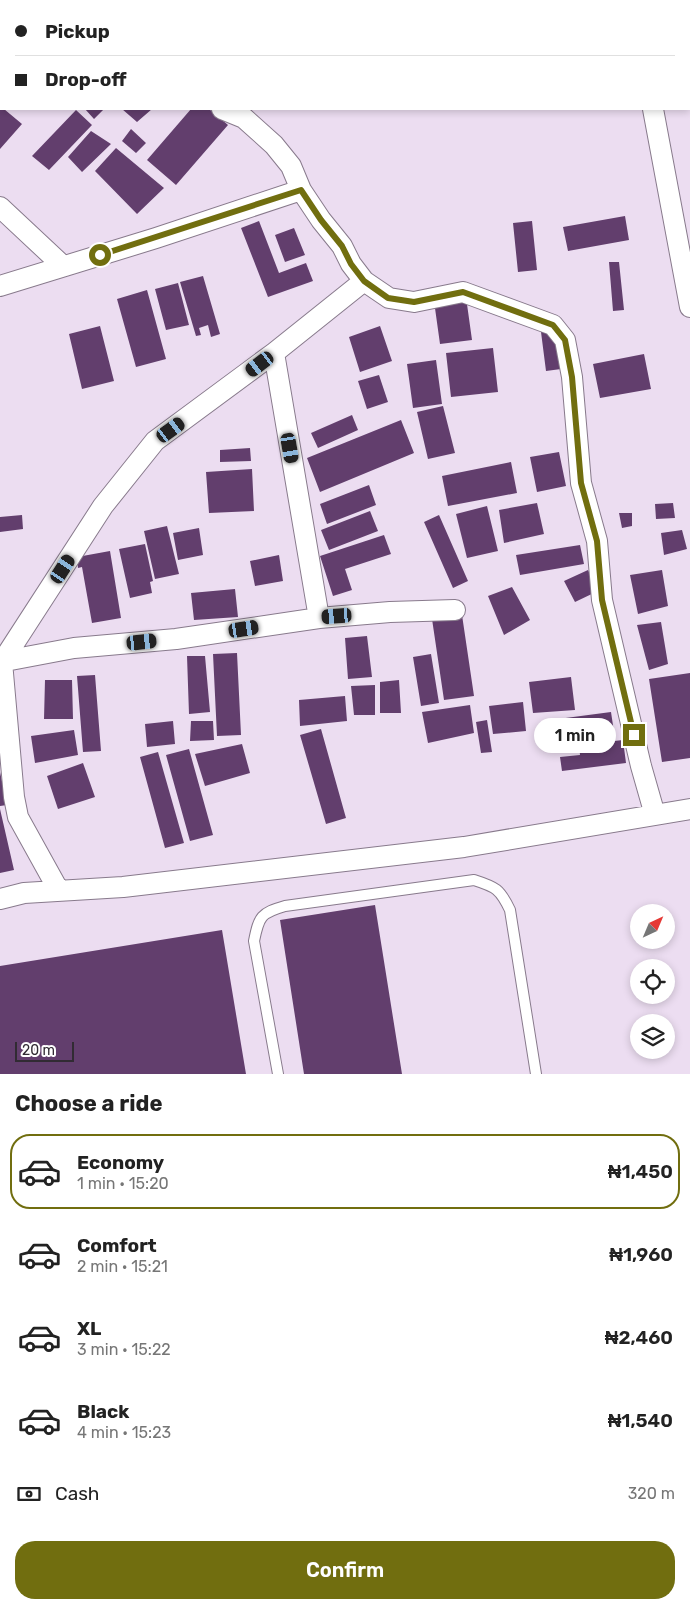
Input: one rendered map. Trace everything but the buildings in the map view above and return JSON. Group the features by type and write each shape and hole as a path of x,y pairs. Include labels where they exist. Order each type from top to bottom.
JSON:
{"street":[{"path":"227,110 243,113 274,145 291,166 301,190 321,220 342,246 351,264 364,281 388,298 414,302 463,292 553,325 565,340 572,377 581,483 597,541 602,600 654,815"},
{"path":"653,110 684,246 690,307"},
{"path":"0,286 156,238 301,190"},
{"path":"0,207 64,266"},
{"path":"59,890 18,817 14,797 1,662 103,506 154,441 274,353 364,281"},
{"path":"274,353 319,618"},
{"path":"1,662 74,648 176,639 319,618 390,612 455,610"},
{"path":"0,899 24,892 123,887 464,847 690,809"}],"lane":[{"path":"278,1074 254,941 257,924 266,911 285,906 474,880 488,885 503,894 510,910 536,1074"}],"route":[{"path":"100,255 301,190 321,220 342,246 351,264 364,281 388,298 414,302 463,292 553,325 565,340 572,377 581,483 597,541 602,600 634,735"}]}
